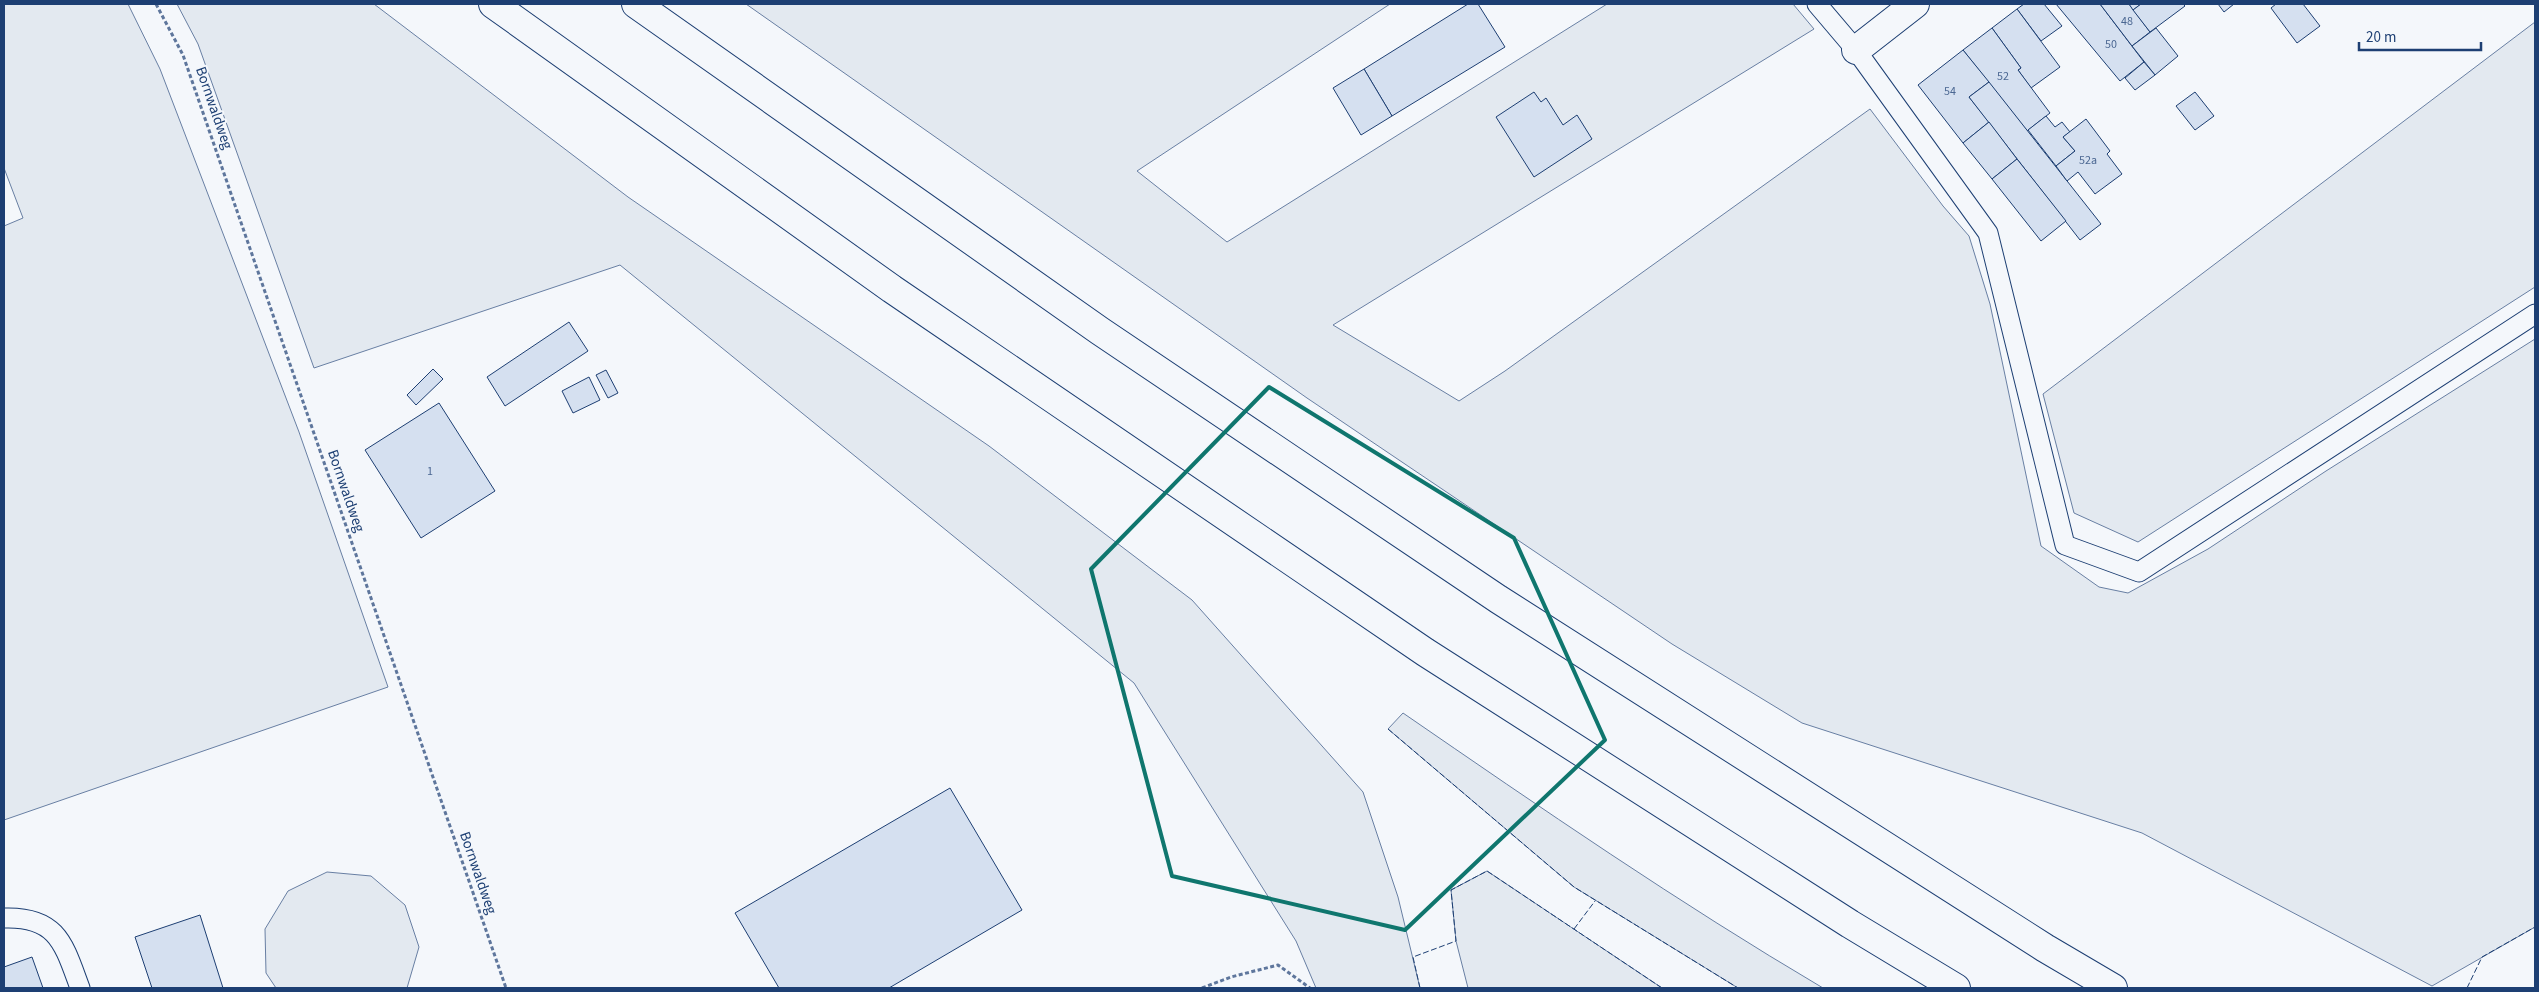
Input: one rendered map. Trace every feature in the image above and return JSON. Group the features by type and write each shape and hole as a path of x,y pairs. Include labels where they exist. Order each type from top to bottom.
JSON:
{"main road":[{"path":"493,4 892,289 1425,652 1850,924 1956,988"},
{"path":"636,4 1100,331 1498,600 2045,948 2113,988"},
{"path":"1856,50 1915,4"}],"lane":[{"path":"1817,4 1856,50 1988,232 2065,545 2139,572 2535,314"},
{"path":"4,918 23,918 36,922 51,931 63,943 80,988"}],"path":[{"name":"Bornwaldweg","path":"156,4 184,55 506,988"},
{"path":"1202,988 1231,977 1278,965 1310,988"}],"highlighted area":[{"path":"1269,387 1514,538 1605,740 1405,930 1172,876 1091,569"}],"shaded area":[{"path":"4,4 128,4 160,69 299,432 388,687 4,820 4,226 23,218 4,168"},
{"path":"177,4 374,4 628,197 989,446 1192,600 1363,792 1398,897 1420,988 1316,988 1296,941 1134,683 620,265 314,368 198,44"},
{"path":"746,4 1390,4 1137,171 1227,242 1607,4 1793,4 1814,29 1333,325 1459,401 1505,371 1870,109 1943,206 1969,236 1990,304 2041,546 2099,587 2128,593 2208,549 2326,471 2535,339 2535,927 2432,986 2142,833 1802,723 1672,644 1307,398"},
{"path":"2535,22 2535,287 2138,542 2074,513 2043,394"},
{"path":"1403,713 1663,889 1823,988 1738,988 1574,887 1388,729"},
{"path":"1487,871 1662,988 1468,988 1456,941 1451,890"},
{"path":"327,872 371,876 405,905 419,947 407,988 276,988 266,973 265,929 288,891"}],"building":[{"path":"1468,4 1478,4 1505,47 1392,116 1364,69"},
{"path":"2024,4 2044,4 2062,26 2041,41 2017,9"},
{"path":"2056,4 2100,4 2144,62 2120,81"},
{"path":"2100,4 2129,4 2150,32 2132,46"},
{"path":"2129,4 2141,4 2133,10"},
{"path":"2141,4 2183,4 2185,6 2150,32 2133,10"},
{"path":"2218,4 2234,4 2224,12"},
{"path":"2276,4 2303,4 2320,26 2297,43 2271,8"},
{"path":"2017,9 2060,67 2031,88 2018,70 2021,68 1992,28"},
{"path":"1992,28 2021,68 2018,70 2050,113 2027,131 1963,50"},
{"path":"2156,28 2178,56 2155,75 2132,46"},
{"path":"1963,50 1989,82 1969,97 1989,122 1963,143 1918,85"},
{"path":"2144,62 2155,75 2135,90 2125,78"},
{"path":"1364,69 1392,116 1361,135 1333,88"},
{"path":"1989,82 2101,224 2080,240 1969,97"},
{"path":"1534,92 1541,102 1546,98 1563,125 1577,115 1592,139 1534,177 1496,117"},
{"path":"2195,92 2214,116 2195,130 2176,106"},
{"path":"2046,116 2055,127 2062,122 2070,132 2063,137 2075,151 2056,166 2028,130"},
{"path":"2086,119 2110,151 2107,154 2122,174 2095,194 2078,172 2067,181 2056,166 2075,151 2063,137"},
{"path":"1989,122 2017,159 1992,179 1963,143"},
{"path":"2017,159 2066,221 2041,241 1992,179"},
{"path":"569,322 588,351 505,406 487,377"},
{"path":"433,369 443,379 416,405 407,395"},
{"path":"606,370 618,393 608,398 596,375"},
{"path":"589,377 600,400 573,413 562,391"},
{"path":"439,403 495,491 421,538 365,450"},
{"path":"950,788 1022,910 889,988 779,988 735,913"},
{"path":"200,915 223,988 152,988 135,937"},
{"path":"32,957 43,988 4,988 4,967"}],"fence":[{"path":"1388,729 1574,887 1738,988"},
{"path":"1420,988 1413,957 1456,941 1451,890 1487,871 1662,988"},
{"path":"1574,929 1595,901"},
{"path":"2467,988 2482,957 2535,927"}]}
